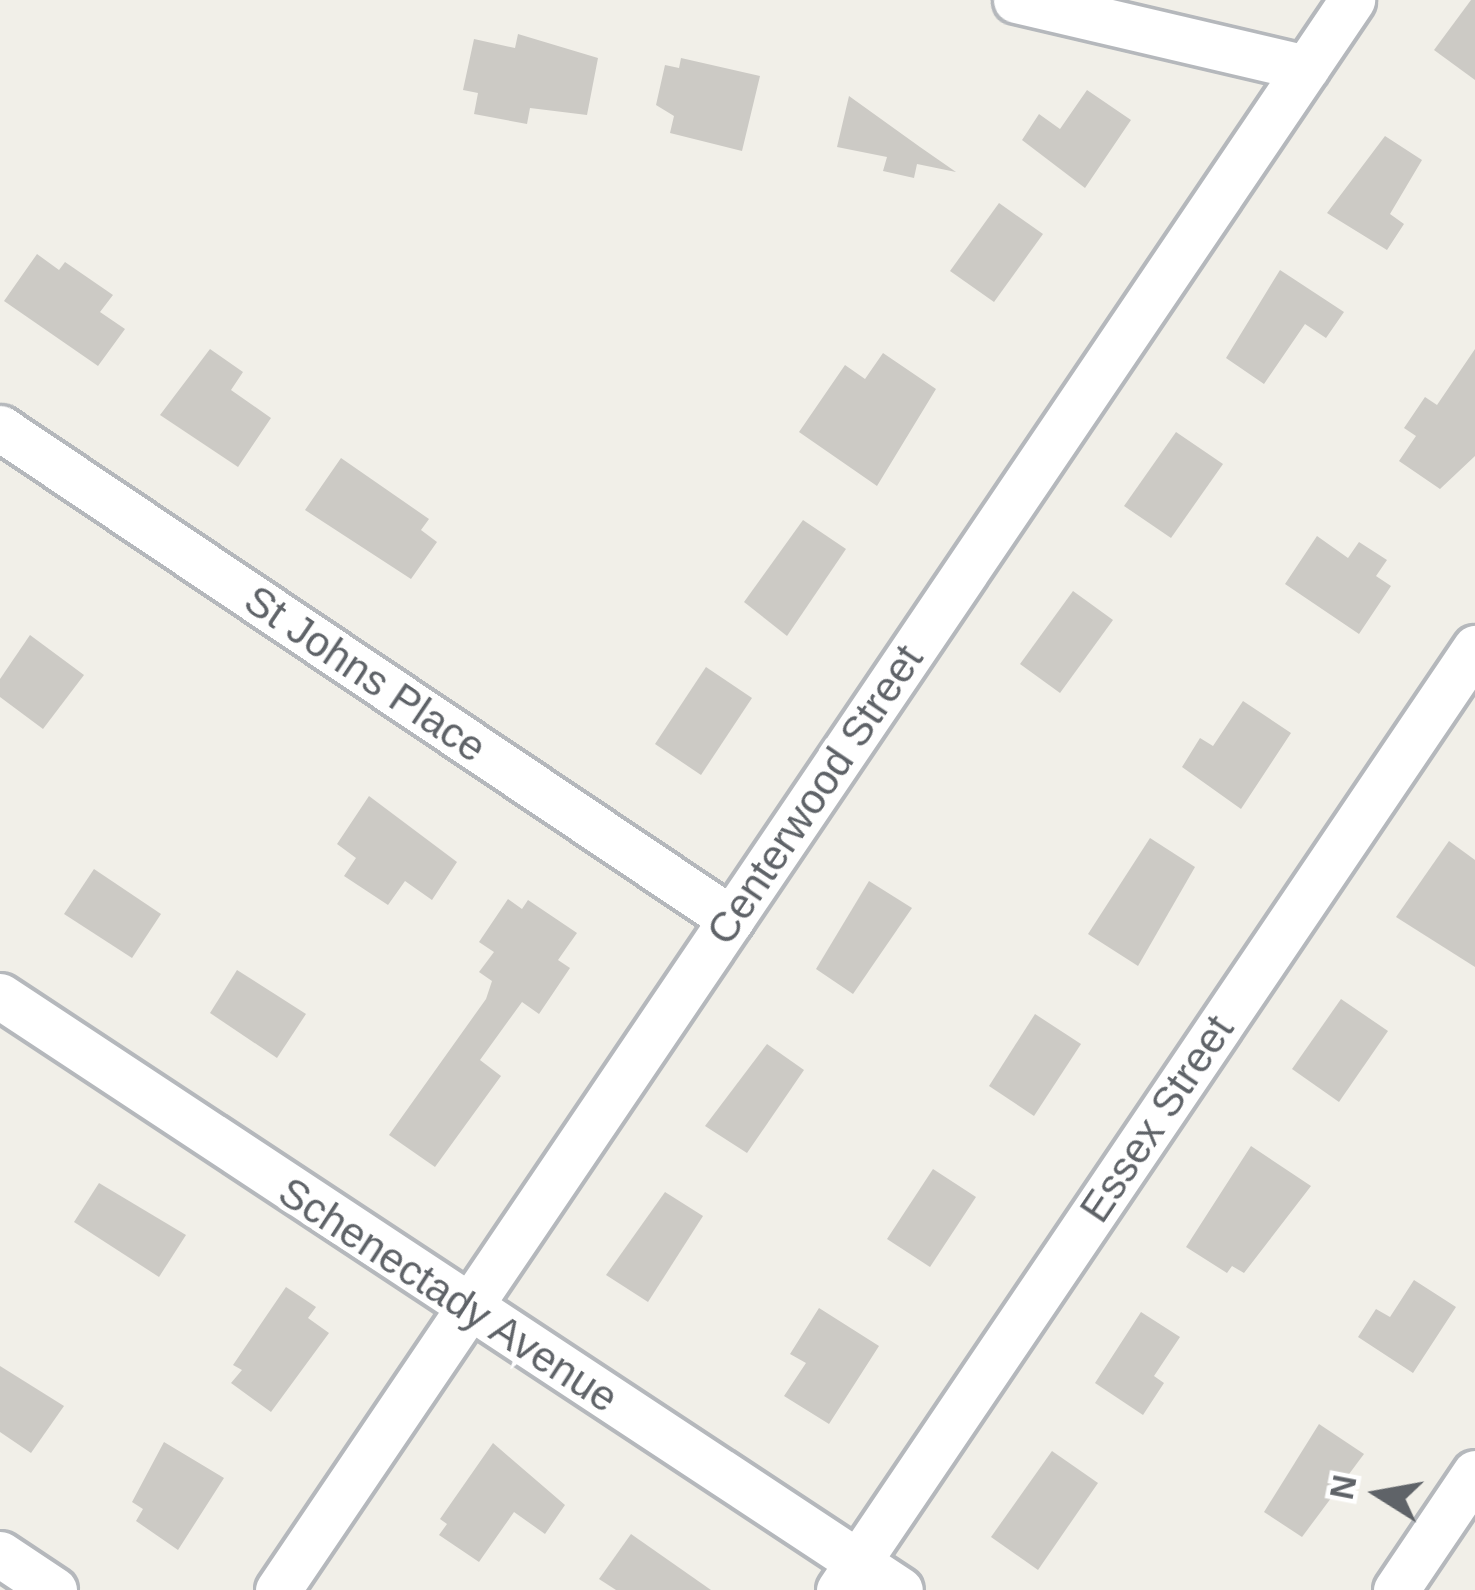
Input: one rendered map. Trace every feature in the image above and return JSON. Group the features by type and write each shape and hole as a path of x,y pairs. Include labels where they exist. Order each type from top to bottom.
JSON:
{"street":[{"path":"1016,0 1306,68"},
{"name":"Centerwood Street","path":"278,1590 1352,0"},
{"name":"St Johns Place","path":"0,428 731,920"},
{"name":"Essex Street","path":"849,1576 1475,648"},
{"name":"Schenectady Avenue","path":"0,996 469,1311 849,1576 900,1590"},
{"path":"1396,1590 1475,1474"},
{"path":"0,1554 54,1590"}],"building":[{"path":"1475,0 1475,80 1434,50"},
{"path":"518,34 598,58 587,115 530,108 527,124 474,114 478,93 463,90 474,39 515,48"},
{"path":"681,58 760,76 742,151 670,133 674,116 656,105 665,65 679,68"},
{"path":"1087,90 1131,120 1085,188 1022,140 1039,114 1060,129"},
{"path":"849,96 956,172 917,164 914,178 883,171 887,157 837,147"},
{"path":"1385,136 1422,160 1390,214 1404,224 1387,250 1327,213"},
{"path":"999,203 1043,234 994,302 950,271"},
{"path":"37,254 59,270 65,262 113,295 100,312 125,329 98,366 4,301"},
{"path":"1280,270 1344,312 1326,338 1305,324 1264,384 1226,358"},
{"path":"210,349 243,372 231,390 271,418 238,467 160,415"},
{"path":"1475,349 1475,456 1440,489 1399,461 1416,436 1404,428 1425,397 1437,405"},
{"path":"883,353 936,389 877,486 799,432 845,365 865,379"},
{"path":"1176,432 1223,464 1171,538 1124,506"},
{"path":"341,458 429,519 421,530 437,542 411,579 305,510"},
{"path":"803,520 846,549 787,636 744,602"},
{"path":"1317,536 1348,558 1359,542 1387,560 1376,576 1391,586 1359,634 1285,584"},
{"path":"1073,591 1113,620 1060,693 1020,664"},
{"path":"30,635 84,675 43,729 0,697 0,679"},
{"path":"706,667 752,698 701,775 655,744"},
{"path":"1243,701 1291,733 1241,809 1182,767 1200,738 1213,746"},
{"path":"369,796 457,862 432,900 405,881 388,905 344,876 356,858 337,844"},
{"path":"1150,838 1195,867 1138,966 1088,934"},
{"path":"1449,841 1475,860 1475,967 1396,917"},
{"path":"94,869 161,914 132,958 64,914"},
{"path":"869,881 912,908 853,994 816,969"},
{"path":"508,899 522,909 528,900 577,933 558,960 570,968 539,1014 522,1002 480,1060 501,1076 435,1167 389,1135 486,999 492,981 479,972 494,952 479,942"},
{"path":"237,970 306,1014 277,1058 210,1013"},
{"path":"1341,999 1388,1031 1339,1102 1292,1069"},
{"path":"1035,1014 1081,1044 1034,1116 989,1086"},
{"path":"767,1044 804,1070 747,1153 705,1126"},
{"path":"1251,1146 1311,1186 1244,1273 1232,1266 1227,1273 1186,1247"},
{"path":"933,1169 976,1197 930,1267 887,1239"},
{"path":"99,1183 186,1235 159,1277 74,1222"},
{"path":"665,1192 703,1216 648,1302 606,1275"},
{"path":"1414,1280 1456,1307 1413,1373 1358,1337 1376,1309 1390,1317"},
{"path":"286,1287 316,1307 308,1318 329,1333 271,1412 231,1383 242,1370 233,1365"},
{"path":"819,1308 879,1346 829,1424 784,1396 806,1363 790,1354"},
{"path":"1141,1312 1180,1337 1154,1376 1164,1383 1143,1415 1095,1383"},
{"path":"0,1366 64,1406 31,1453 0,1432"},
{"path":"1319,1424 1364,1454 1302,1537 1264,1512"},
{"path":"164,1442 224,1478 178,1550 136,1521 143,1509 132,1502"},
{"path":"493,1443 565,1505 545,1534 514,1512 479,1562 439,1535 447,1524 440,1519"},
{"path":"1052,1451 1098,1483 1038,1570 991,1537"},
{"path":"631,1534 711,1590 616,1590 599,1579"}]}
